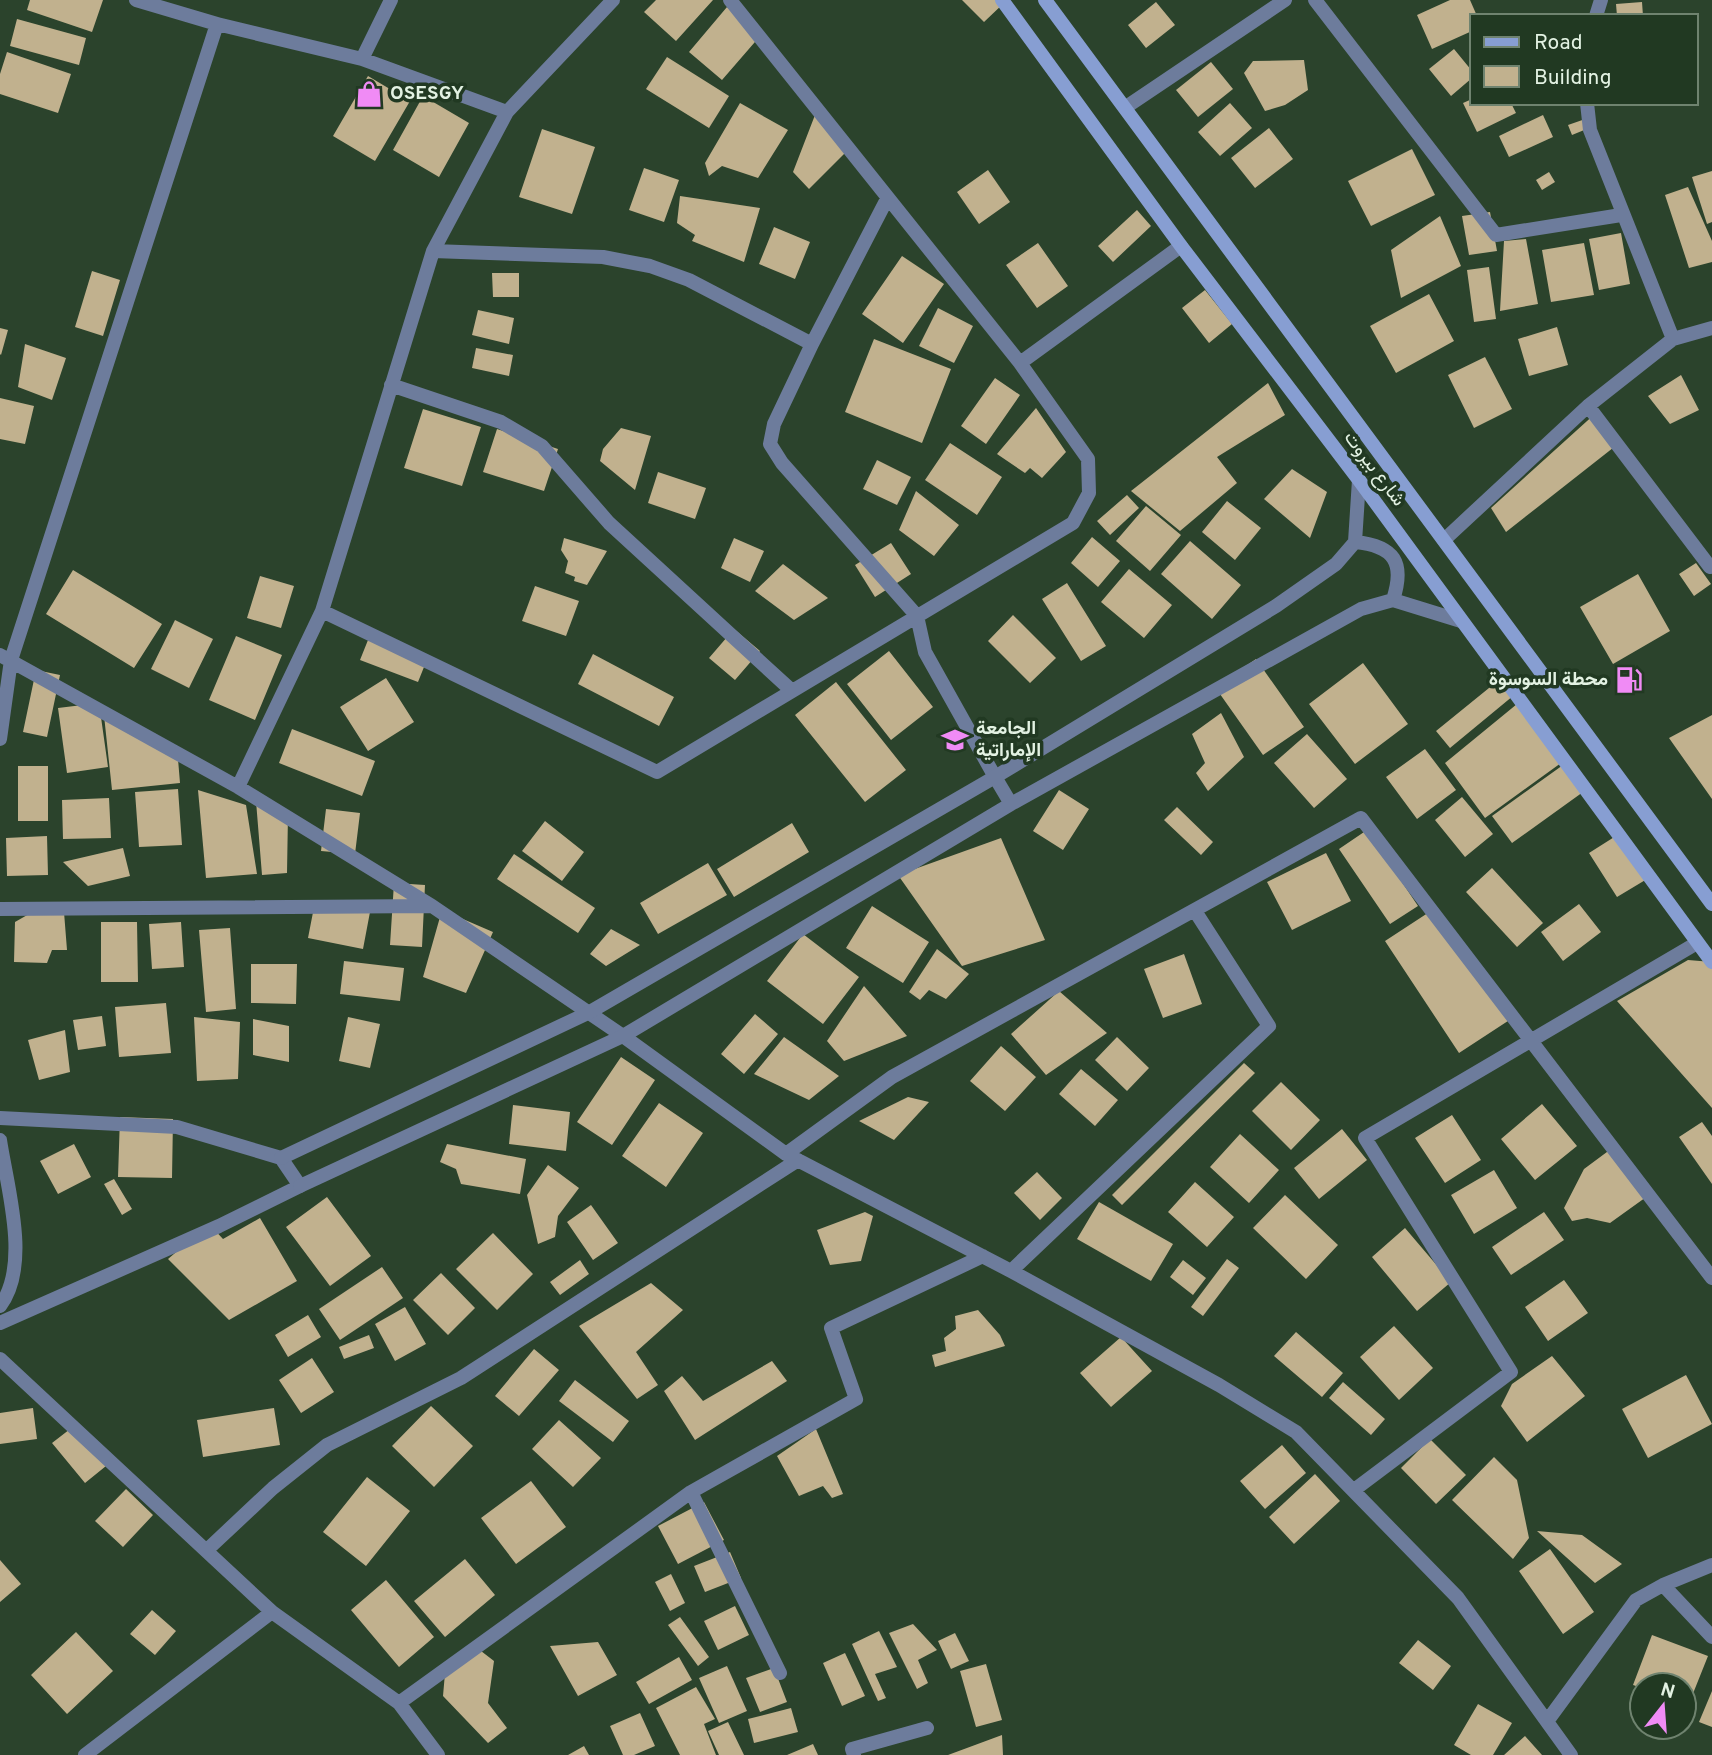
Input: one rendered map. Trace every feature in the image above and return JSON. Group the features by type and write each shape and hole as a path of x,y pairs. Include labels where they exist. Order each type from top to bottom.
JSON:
{"main road":[{"name":"شارع بيروت","path":"1002,0 1181,246 1359,480 1712,962"},
{"name":"شارع بيروت","path":"1045,0 1712,904"}],"street":[{"path":"136,0 217,24 362,60 507,111"},
{"path":"362,60 391,0"},
{"path":"238,788 322,611 433,251 507,111 613,0"},
{"path":"322,611 657,772 1073,523 1089,493 1088,459 1020,363 730,0"},
{"path":"1126,107 1285,0"},
{"path":"1315,0 1496,236 1621,215"},
{"path":"0,739 5,657 217,24"},
{"path":"1587,105 1590,130 1621,215 1673,339"},
{"path":"887,199 811,344 774,424 770,444 782,463 917,616 925,652 1011,804"},
{"path":"1020,363 1181,246"},
{"path":"433,251 603,257 650,266 689,280 811,344"},
{"path":"1444,540 1588,406 1673,339 1712,328"},
{"path":"391,385 501,422 542,446 609,523 791,690"},
{"path":"1588,406 1710,567 1712,565"},
{"path":"281,1158 589,1013 995,777 1276,606 1336,564 1356,542 1359,480"},
{"path":"1356,542 1374,544 1392,555 1401,578 1393,600"},
{"path":"0,1323 219,1226 623,1036 1011,804 1361,610 1393,600 1461,621"},
{"path":"5,657 238,788 432,906 623,1036 792,1157 1011,1271 1219,1385 1296,1432 1458,1598 1571,1755"},
{"path":"208,1549 273,1488 327,1445 461,1378 792,1157 892,1077 1360,818 1711,1275"},
{"path":"0,909 432,906"},
{"path":"1011,1271 1269,1026 1195,911"},
{"path":"1354,1490 1511,1372 1365,1138 1697,943"},
{"path":"0,1118 177,1127 281,1158 300,1186"},
{"path":"0,1140 16,1243 13,1275 0,1306"},
{"path":"398,1703 691,1492 856,1399 831,1328 983,1256"},
{"path":"0,1359 128,1481 208,1549 272,1612 398,1703 438,1755"},
{"path":"691,1492 780,1673"},
{"path":"1548,1720 1636,1600 1662,1585 1712,1565"},
{"path":"1662,1585 1712,1637"},
{"path":"85,1755 272,1612"},
{"path":"854,1755 852,1749 928,1728"}],"building":[{"path":"30,0 103,0 92,32 27,10"},
{"path":"656,0 713,0 676,41 644,12"},
{"path":"962,0 1003,0 1005,2 984,22"},
{"path":"1450,0 1470,0 1476,14 1470,14 1470,32 1432,49 1417,15"},
{"path":"1156,2 1175,25 1146,48 1128,25"},
{"path":"1642,2 1643,14 1617,14 1616,4"},
{"path":"727,7 761,35 722,80 689,52"},
{"path":"17,19 86,38 79,65 10,46"},
{"path":"1454,49 1470,69 1470,80 1451,96 1429,69"},
{"path":"7,52 71,74 58,113 0,94 0,74"},
{"path":"667,57 729,96 709,128 646,89"},
{"path":"1304,60 1308,90 1285,105 1265,111 1244,73 1253,61"},
{"path":"1211,62 1233,89 1198,117 1176,90"},
{"path":"368,76 410,101 375,161 333,136"},
{"path":"423,96 469,123 439,177 393,150"},
{"path":"1470,100 1470,105 1512,105 1516,113 1477,132 1463,103"},
{"path":"740,103 788,130 758,178 722,166 709,176 705,163"},
{"path":"1230,103 1252,128 1220,156 1198,132"},
{"path":"815,115 845,153 809,189 793,172"},
{"path":"1543,115 1553,137 1509,157 1499,136"},
{"path":"1591,117 1594,126 1572,135 1568,125"},
{"path":"1269,128 1293,159 1255,188 1231,158"},
{"path":"542,129 595,147 572,214 519,197"},
{"path":"1412,149 1435,195 1371,226 1348,181"},
{"path":"644,168 679,180 664,222 629,210"},
{"path":"988,170 1010,202 979,224 957,192"},
{"path":"1712,171 1712,222 1707,224 1692,177"},
{"path":"1549,172 1555,182 1542,190 1536,180"},
{"path":"1688,187 1712,241 1712,262 1689,268 1665,195"},
{"path":"680,196 760,208 744,262 692,241 695,235 677,223"},
{"path":"1137,210 1151,226 1113,262 1098,246"},
{"path":"1490,212 1497,251 1469,255 1462,216"},
{"path":"1440,216 1461,266 1401,298 1391,250"},
{"path":"774,227 810,242 795,279 759,264"},
{"path":"1621,233 1630,284 1599,290 1589,239"},
{"path":"1526,239 1538,304 1500,311 1504,241"},
{"path":"1038,243 1068,286 1037,308 1006,265"},
{"path":"1584,243 1594,295 1551,302 1542,250"},
{"path":"902,256 944,284 903,343 862,314"},
{"path":"1489,267 1496,319 1474,322 1467,270"},
{"path":"92,271 120,280 103,336 75,327"},
{"path":"492,273 519,273 519,297 493,297"},
{"path":"1205,290 1232,324 1209,343 1182,308"},
{"path":"1429,294 1454,341 1396,373 1370,326"},
{"path":"938,308 973,326 954,363 919,346"},
{"path":"478,310 514,318 509,344 472,335"},
{"path":"1557,327 1568,365 1529,376 1518,339"},
{"path":"0,328 8,330 1,355 0,354"},
{"path":"874,339 951,369 922,443 845,412"},
{"path":"25,344 66,358 52,400 18,387"},
{"path":"476,348 513,355 509,376 472,368"},
{"path":"1485,357 1512,409 1474,428 1448,375"},
{"path":"1681,375 1699,410 1670,424 1648,396"},
{"path":"995,378 1020,395 986,444 961,426"},
{"path":"1268,383 1285,415 1217,457 1237,483 1180,531 1131,491"},
{"path":"0,398 34,406 25,444 0,439"},
{"path":"1036,408 1066,452 1042,478 1030,468 1025,473 997,454"},
{"path":"423,409 481,427 462,486 404,468"},
{"path":"1597,412 1618,444 1506,532 1491,508"},
{"path":"621,428 651,436 635,490 600,461 603,449"},
{"path":"497,429 558,449 544,491 483,472"},
{"path":"950,443 1002,477 977,515 925,480"},
{"path":"877,460 911,477 897,505 863,489"},
{"path":"1292,469 1327,492 1310,538 1264,499"},
{"path":"658,472 706,488 695,519 648,503"},
{"path":"916,491 959,525 934,556 899,530"},
{"path":"1127,495 1139,508 1110,535 1097,521"},
{"path":"1227,501 1261,528 1235,560 1202,532"},
{"path":"1146,506 1181,535 1150,571 1116,541"},
{"path":"1092,537 1120,561 1098,587 1071,563"},
{"path":"564,538 607,551 587,585 574,581 575,577 565,573 568,561 561,550"},
{"path":"734,538 764,551 750,582 721,568"},
{"path":"1190,541 1241,585 1212,619 1161,574"},
{"path":"891,543 911,574 875,597 855,565"},
{"path":"1696,563 1711,584 1694,596 1679,574"},
{"path":"783,564 828,598 794,620 755,591"},
{"path":"1129,569 1172,605 1144,638 1101,602"},
{"path":"73,570 162,624 134,668 46,614"},
{"path":"1638,574 1670,631 1613,664 1580,607"},
{"path":"260,576 294,586 281,628 247,618"},
{"path":"1067,583 1106,646 1081,661 1042,599"},
{"path":"535,586 579,601 566,636 522,621"},
{"path":"1013,615 1056,658 1030,683 988,641"},
{"path":"175,620 213,639 189,688 151,669"},
{"path":"734,629 760,651 735,680 709,658"},
{"path":"370,635 428,657 418,682 360,660"},
{"path":"236,636 282,655 255,720 209,700"},
{"path":"889,651 933,707 891,740 847,684"},
{"path":"593,654 674,697 659,726 578,684"},
{"path":"1256,659 1304,727 1263,755 1215,687"},
{"path":"1363,663 1408,724 1355,764 1309,704"},
{"path":"36,670 60,675 47,737 23,732"},
{"path":"1505,675 1519,691 1450,748 1436,731"},
{"path":"386,678 414,722 368,751 340,707"},
{"path":"836,682 906,770 865,802 795,715"},
{"path":"99,703 108,767 67,773 58,708"},
{"path":"1517,704 1561,763 1485,818 1445,763"},
{"path":"103,706 177,747 180,783 112,790"},
{"path":"1221,713 1244,757 1208,791 1196,773 1205,763 1192,734"},
{"path":"1712,715 1712,799 1669,738"},
{"path":"292,729 375,761 362,796 279,763"},
{"path":"1307,734 1347,779 1314,808 1274,763"},
{"path":"1425,749 1456,790 1417,819 1386,777"},
{"path":"1570,760 1590,787 1512,843 1492,816"},
{"path":"18,766 48,766 48,821 18,821"},
{"path":"178,789 182,845 139,847 135,792"},
{"path":"198,790 246,805 257,874 206,878"},
{"path":"1059,790 1089,809 1063,850 1033,831"},
{"path":"1462,797 1493,834 1465,857 1435,820"},
{"path":"109,798 111,838 63,839 62,800"},
{"path":"256,801 288,814 287,873 262,875"},
{"path":"1177,807 1213,842 1201,855 1164,820"},
{"path":"326,809 360,813 355,854 321,851"},
{"path":"545,821 584,852 562,881 522,851"},
{"path":"792,823 809,852 734,897 717,869"},
{"path":"1367,830 1418,906 1390,924 1339,849"},
{"path":"1619,834 1647,879 1617,897 1589,853"},
{"path":"47,836 48,875 7,876 6,838"},
{"path":"1001,838 1045,940 962,966 898,875"},
{"path":"123,848 130,876 88,886 63,862"},
{"path":"1326,853 1351,901 1292,930 1267,882"},
{"path":"514,854 595,908 578,933 497,879"},
{"path":"708,863 727,895 658,934 640,903"},
{"path":"1492,868 1543,923 1517,947 1466,892"},
{"path":"394,883 425,885 422,947 390,945"},
{"path":"315,902 370,912 363,949 308,938"},
{"path":"1579,904 1601,932 1563,961 1541,932"},
{"path":"43,906 64,912 67,950 52,950 47,963 14,962 15,922"},
{"path":"872,906 929,942 903,983 846,948"},
{"path":"1437,907 1511,1019 1459,1053 1385,941"},
{"path":"442,910 493,932 466,993 423,977"},
{"path":"101,922 137,922 138,982 101,982"},
{"path":"181,922 184,967 152,969 149,924"},
{"path":"230,928 236,1009 206,1012 199,930"},
{"path":"611,929 640,945 606,966 590,954"},
{"path":"803,934 859,977 823,1024 767,981"},
{"path":"937,949 969,974 946,999 929,990 920,1000 909,992"},
{"path":"1184,954 1202,1004 1163,1018 1144,969"},
{"path":"1688,960 1712,962 1712,1108 1617,1001"},
{"path":"344,961 404,968 400,1001 340,994"},
{"path":"251,964 297,964 296,1004 251,1003"},
{"path":"864,986 907,1036 844,1061 827,1041"},
{"path":"1059,991 1107,1033 1046,1075 1011,1034"},
{"path":"166,1003 171,1053 119,1057 115,1007"},
{"path":"755,1014 778,1034 744,1074 721,1054"},
{"path":"102,1016 106,1046 78,1050 73,1020"},
{"path":"194,1017 240,1022 238,1079 197,1081"},
{"path":"348,1017 380,1024 370,1068 339,1061"},
{"path":"253,1019 289,1026 289,1062 253,1055"},
{"path":"65,1030 70,1072 39,1080 28,1040"},
{"path":"784,1037 839,1076 809,1100 754,1074"},
{"path":"1117,1037 1149,1068 1127,1091 1095,1060"},
{"path":"1001,1046 1036,1077 1005,1111 970,1081"},
{"path":"621,1057 655,1080 612,1145 577,1122"},
{"path":"1244,1063 1255,1073 1122,1205 1112,1195"},
{"path":"1081,1069 1118,1100 1095,1126 1059,1094"},
{"path":"1281,1082 1320,1120 1291,1150 1252,1111"},
{"path":"908,1097 929,1102 894,1140 859,1121"},
{"path":"659,1103 703,1133 666,1187 622,1156"},
{"path":"1542,1104 1577,1146 1535,1180 1501,1139"},
{"path":"513,1105 570,1112 566,1151 509,1144"},
{"path":"1452,1115 1481,1160 1445,1183 1415,1138"},
{"path":"120,1117 173,1119 172,1178 118,1177"},
{"path":"1702,1122 1712,1136 1712,1184 1679,1137"},
{"path":"1342,1129 1367,1160 1319,1199 1294,1168"},
{"path":"1240,1134 1279,1170 1249,1203 1210,1167"},
{"path":"74,1144 91,1177 58,1194 40,1161"},
{"path":"447,1144 526,1159 520,1194 461,1184 456,1169 440,1162"},
{"path":"1611,1149 1649,1195 1610,1223 1587,1218 1572,1221 1564,1208 1584,1169"},
{"path":"548,1165 579,1188 558,1216 555,1237 538,1244 527,1195"},
{"path":"1494,1170 1517,1208 1474,1234 1451,1195"},
{"path":"1037,1172 1062,1198 1040,1220 1014,1193"},
{"path":"114,1179 132,1209 122,1215 104,1184"},
{"path":"1195,1182 1234,1217 1207,1247 1168,1212"},
{"path":"1285,1195 1338,1245 1306,1279 1253,1228"},
{"path":"327,1197 371,1256 330,1286 286,1227"},
{"path":"1099,1202 1173,1244 1151,1281 1077,1239"},
{"path":"591,1205 618,1243 593,1260 567,1222"},
{"path":"865,1212 873,1216 861,1261 830,1265 817,1230"},
{"path":"1544,1212 1564,1240 1511,1275 1492,1247"},
{"path":"260,1218 297,1281 229,1320 168,1259 209,1224 223,1239"},
{"path":"1405,1228 1451,1282 1417,1311 1372,1257"},
{"path":"493,1233 533,1274 497,1310 456,1269"},
{"path":"1227,1259 1239,1268 1203,1316 1191,1307"},
{"path":"580,1260 589,1274 560,1295 550,1282"},
{"path":"1183,1260 1206,1278 1193,1295 1170,1277"},
{"path":"382,1267 403,1298 340,1340 319,1309"},
{"path":"441,1273 475,1308 448,1335 413,1300"},
{"path":"1564,1280 1588,1313 1548,1341 1525,1307"},
{"path":"651,1283 683,1310 636,1352 658,1385 637,1399 579,1326"},
{"path":"405,1307 426,1344 395,1361 375,1324"},
{"path":"978,1310 1000,1335 1005,1346 935,1367 932,1355 946,1351 944,1338 956,1329 955,1316"},
{"path":"308,1315 321,1337 288,1357 275,1335"},
{"path":"1394,1326 1433,1368 1399,1400 1360,1357"},
{"path":"1296,1332 1343,1373 1322,1397 1274,1356"},
{"path":"369,1335 374,1348 344,1359 339,1347"},
{"path":"1121,1337 1152,1371 1111,1407 1080,1373"},
{"path":"534,1349 559,1370 519,1416 495,1396"},
{"path":"1552,1356 1585,1396 1527,1442 1501,1406 1512,1384"},
{"path":"312,1358 334,1392 301,1413 279,1380"},
{"path":"772,1361 787,1381 695,1440 664,1391 682,1376 703,1401"},
{"path":"1686,1375 1712,1424 1648,1458 1622,1409"},
{"path":"575,1380 629,1421 613,1442 559,1401"},
{"path":"1343,1382 1385,1419 1371,1435 1329,1398"},
{"path":"431,1406 473,1446 434,1487 392,1446"},
{"path":"33,1408 37,1439 0,1444 0,1413"},
{"path":"274,1408 280,1445 203,1457 197,1420"},
{"path":"559,1420 601,1458 573,1487 532,1449"},
{"path":"74,1426 106,1466 85,1483 52,1443"},
{"path":"816,1429 843,1494 832,1498 823,1486 799,1496 777,1456"},
{"path":"1430,1439 1466,1475 1436,1504 1401,1468"},
{"path":"1282,1445 1306,1473 1265,1509 1240,1481"},
{"path":"1494,1457 1517,1480 1529,1538 1513,1559 1452,1500"},
{"path":"1315,1474 1340,1501 1294,1544 1269,1517"},
{"path":"367,1477 410,1511 366,1566 323,1532"},
{"path":"531,1481 566,1527 516,1564 481,1518"},
{"path":"126,1489 153,1515 123,1547 95,1521"},
{"path":"704,1502 724,1540 678,1564 658,1526"},
{"path":"1537,1531 1582,1535 1622,1564 1595,1583"},
{"path":"1550,1549 1594,1612 1563,1634 1519,1571"},
{"path":"730,1552 741,1578 705,1592 694,1566"},
{"path":"465,1559 495,1595 445,1637 414,1601"},
{"path":"0,1560 21,1584 0,1602"},
{"path":"671,1574 685,1603 670,1611 655,1582"},
{"path":"386,1580 434,1637 399,1667 351,1610"},
{"path":"735,1606 749,1635 718,1650 704,1621"},
{"path":"152,1610 176,1631 155,1655 130,1634"},
{"path":"680,1617 709,1657 698,1666 668,1625"},
{"path":"913,1624 937,1650 918,1660 928,1683 917,1689 889,1633"},
{"path":"879,1631 897,1667 875,1674 886,1698 878,1701 852,1644"},
{"path":"76,1632 113,1671 67,1714 31,1675"},
{"path":"955,1633 969,1661 951,1669 938,1641"},
{"path":"1652,1635 1708,1656 1698,1681 1698,1671 1638,1671"},
{"path":"1418,1640 1451,1666 1433,1690 1399,1663"},
{"path":"598,1642 617,1675 578,1696 550,1646"},
{"path":"481,1651 494,1661 488,1703 507,1728 488,1743 443,1696 445,1673"},
{"path":"845,1653 865,1696 842,1706 823,1663"},
{"path":"679,1657 692,1680 649,1704 636,1682"},
{"path":"986,1664 1002,1720 976,1727 960,1671"},
{"path":"727,1666 747,1711 719,1723 699,1678"},
{"path":"774,1668 787,1702 760,1712 746,1678"},
{"path":"696,1687 715,1719 704,1724 716,1755 680,1755 656,1708"},
{"path":"1712,1691 1712,1727 1699,1722"},
{"path":"1478,1704 1512,1723 1493,1755 1471,1755 1454,1745"},
{"path":"791,1708 798,1732 754,1743 748,1719"},
{"path":"640,1713 655,1746 634,1755 623,1755 610,1726"},
{"path":"728,1722 744,1755 719,1755 708,1731"},
{"path":"1002,1735 1003,1755 948,1755"},
{"path":"1525,1736 1542,1755 1504,1755"},
{"path":"813,1744 818,1755 787,1755"},
{"path":"584,1746 589,1755 568,1755"}],"place":[{"name":"OSESGY","path":"369,94"},
{"name":"محطة السوسوة","path":"1629,680"},
{"name":"الجامعة الإماراتية","path":"955,740"}]}
